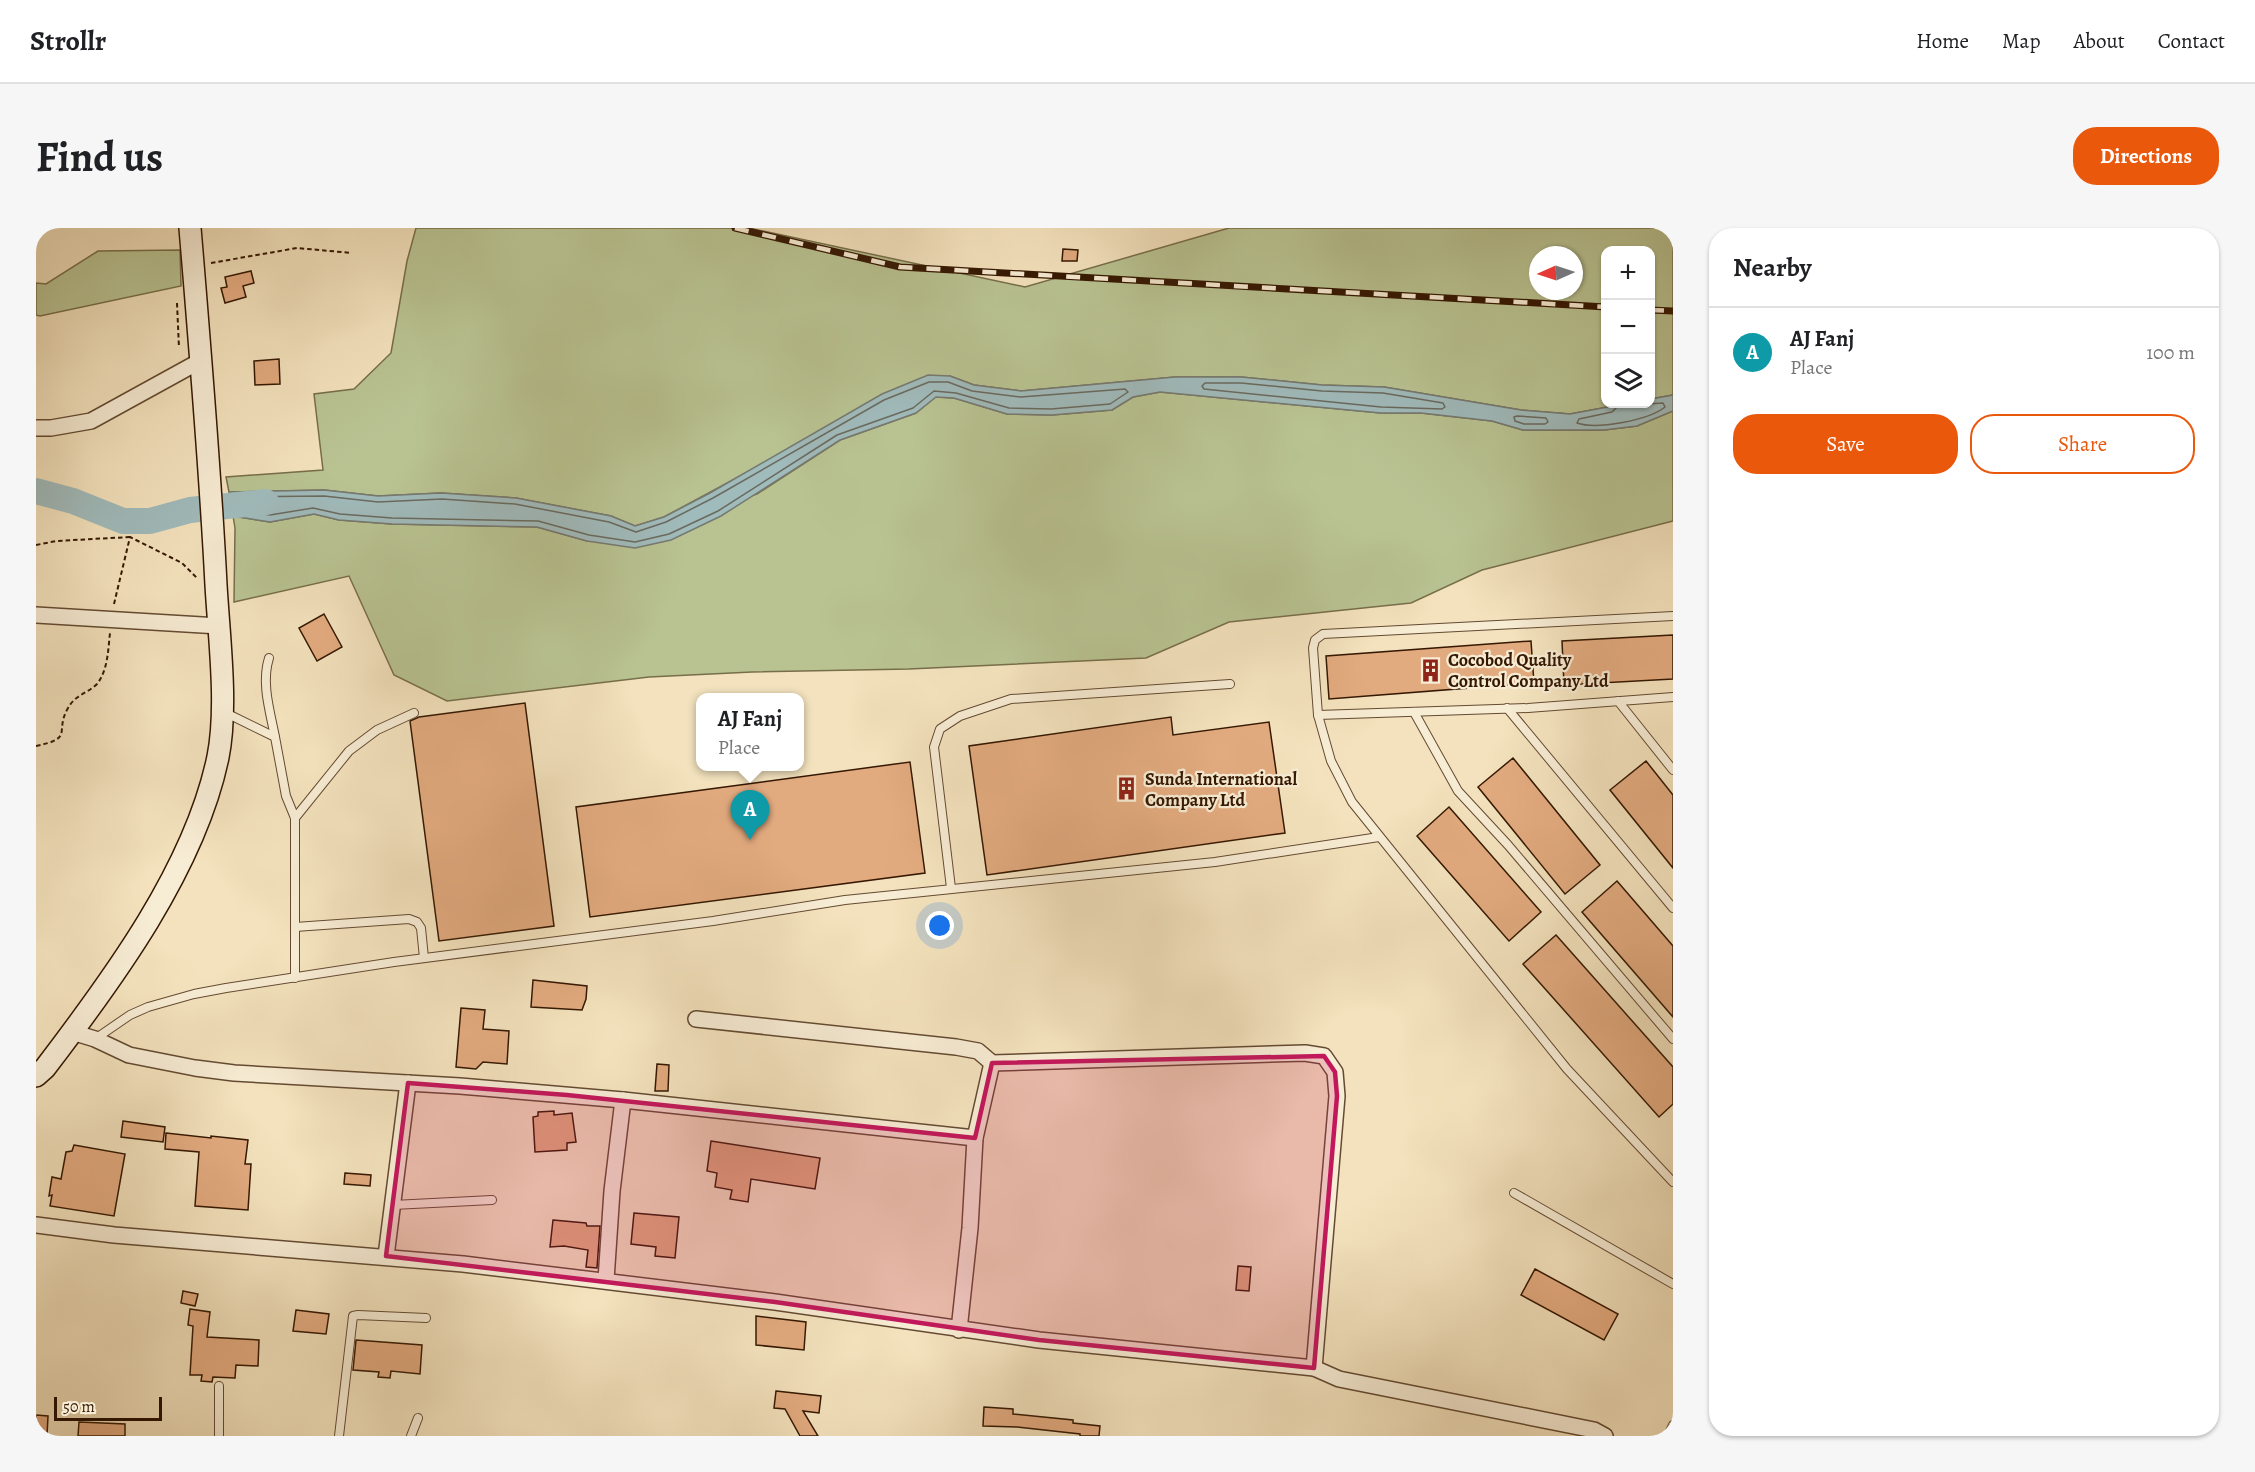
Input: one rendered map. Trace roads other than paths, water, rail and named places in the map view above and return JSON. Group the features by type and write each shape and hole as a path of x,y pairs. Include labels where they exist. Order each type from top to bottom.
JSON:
{"main road":[{"path":"36,1076 107,986 173,878 195,829 219,755 222,711 214,520 190,228"}],"street":[{"path":"36,428 51,428 91,421 202,360"},
{"path":"36,615 219,626"},
{"path":"696,1019 956,1047 978,1051 992,1063 1305,1053 1324,1056 1335,1072 1337,1096 1314,1368"},
{"path":"72,1032 95,1039 129,1055 234,1073 460,1086 622,1100 975,1138"},
{"path":"959,1330 970,1228 975,1138 992,1063"},
{"path":"386,1256 408,1083"},
{"path":"606,1281 612,1191 622,1100"},
{"path":"36,1225 114,1235 386,1256 775,1302 1039,1340 1314,1368 1339,1379 1594,1430 1605,1436"}],"lane":[{"path":"1673,616 1323,634 1315,640 1312,648 1318,715 1331,761 1352,802 1567,1069 1673,1182"},
{"path":"269,658 266,683 274,737 286,796 295,818 295,978"},
{"path":"951,888 934,747 940,729 960,716 1011,699 1230,684"},
{"path":"1318,715 1507,708 1673,697"},
{"path":"1618,701 1673,770"},
{"path":"1507,708 1673,908"},
{"path":"222,711 274,737"},
{"path":"1414,712 1458,791 1508,845 1673,1038"},
{"path":"295,818 349,751 376,730 414,713"},
{"path":"95,1039 130,1015 148,1007 205,992 424,958 714,921 845,900 1215,862 1379,837"},
{"path":"295,927 409,919 417,922 421,928 424,958"},
{"path":"1514,1193 1673,1284"},
{"path":"393,1205 492,1200"},
{"path":"339,1436 353,1316 426,1318"},
{"path":"219,1386 219,1436"},
{"path":"411,1436 418,1418"},
{"path":"1668,1436 1673,1425"}],"water":[{"path":"928,375 950,376 974,385 1021,391 1175,377 1241,377 1322,385 1384,387 1521,410 1570,414 1602,408 1655,408 1655,398 1673,395 1673,411 1637,426 1604,430 1523,430 1492,421 1421,413 1381,413 1160,392 1133,397 1112,410 1052,415 1007,414 954,398 936,397 916,413 840,440 721,516 671,540 635,548 587,541 537,527 392,524 339,520 314,514 270,522 233,516 229,492 324,490 378,496 441,493 516,498 611,516 635,526 664,517 710,493 882,394"}],"waterway":[{"path":"36,491 73,501 123,521 150,521 190,510 266,502"}],"railway":[{"path":"735,228 900,267 1601,307"},
{"path":"1655,310 1673,311"}],"place":[{"name":"Cocobod Quality Control Company Ltd","path":"1430,670"},
{"name":"Sunda International Company Ltd","path":"1127,789"},
{"name":"AJ Fanj","path":"750,840"}]}
